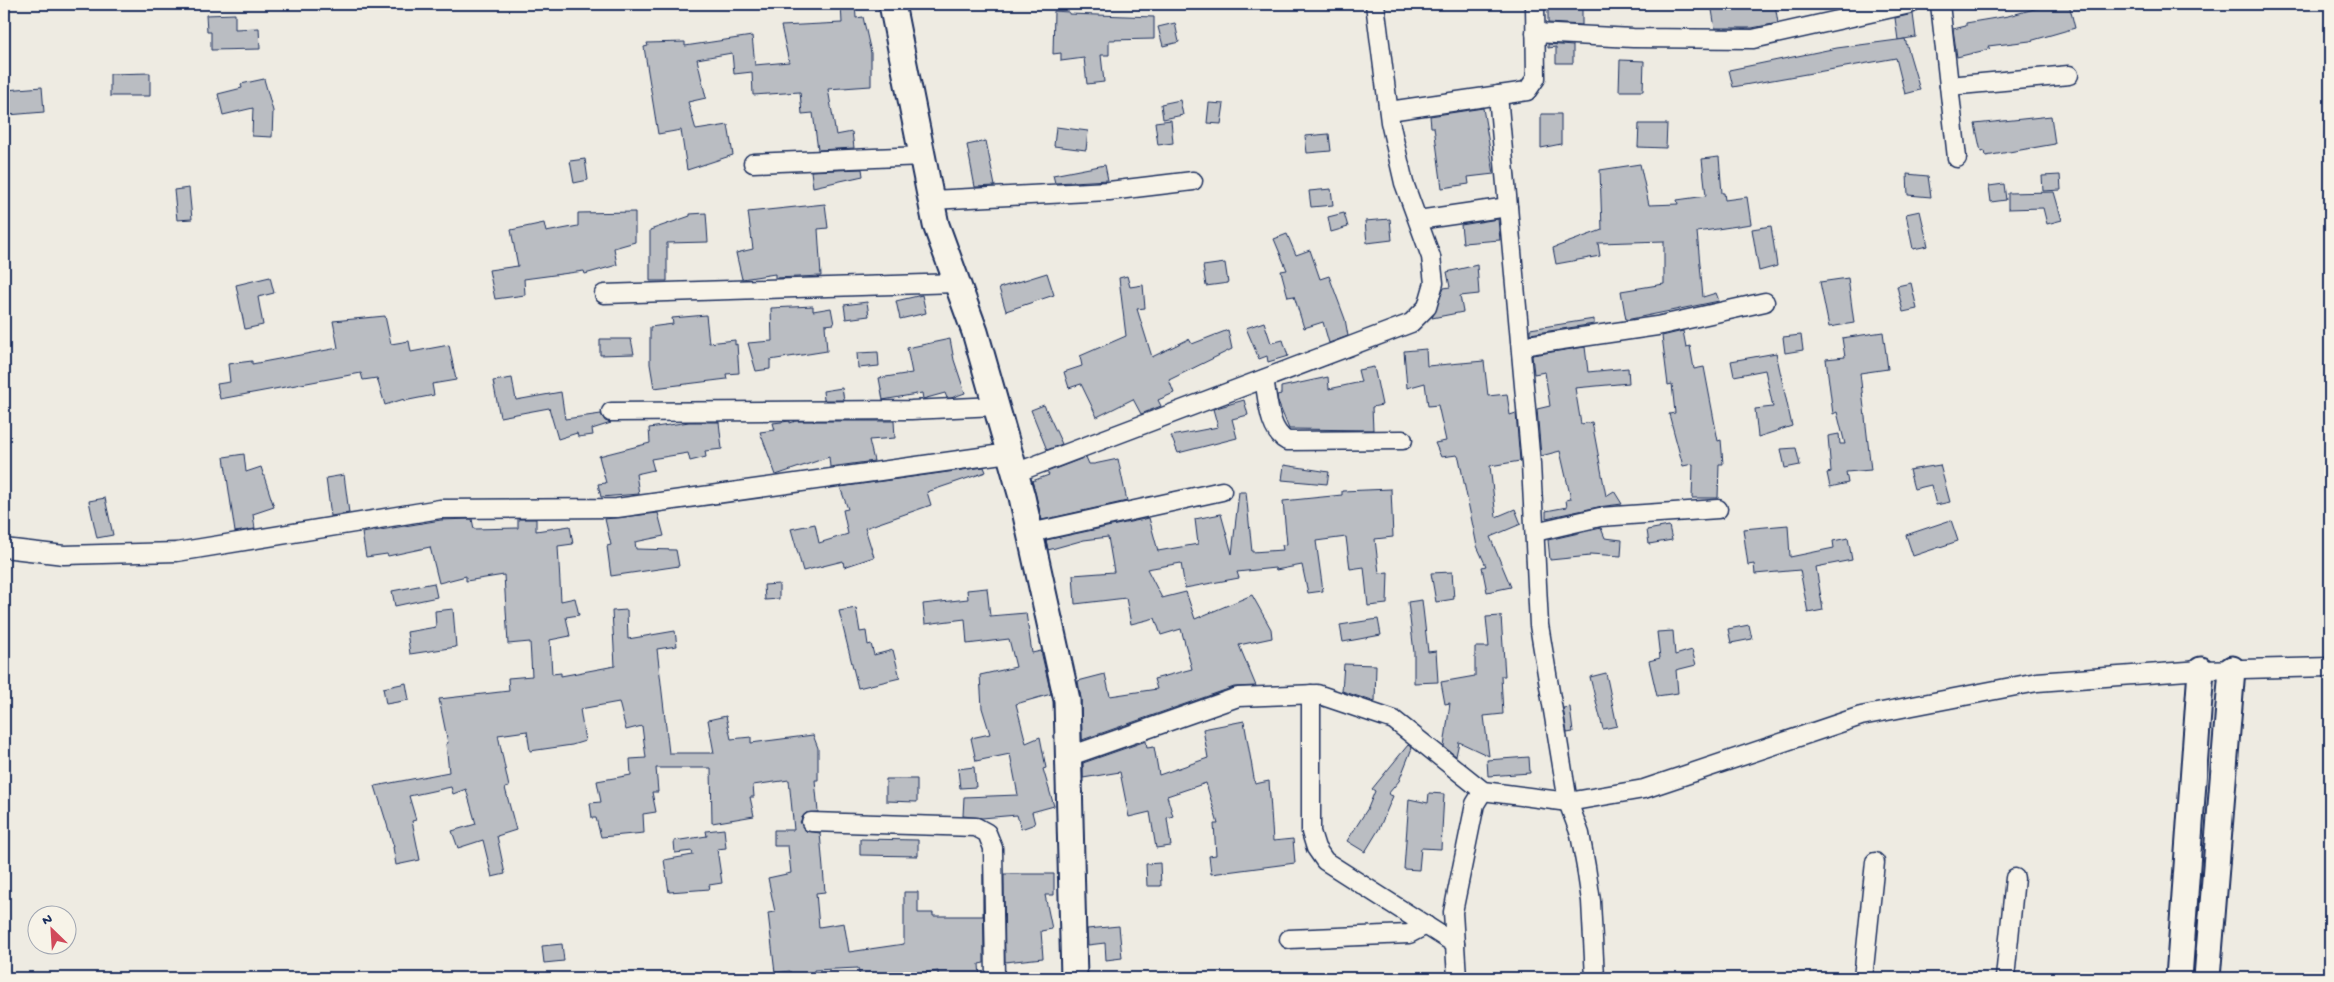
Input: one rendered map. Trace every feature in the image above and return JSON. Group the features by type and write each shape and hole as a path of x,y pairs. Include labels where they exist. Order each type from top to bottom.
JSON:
{"street":[{"path":"892,4 936,225 975,332 1012,463 1030,533 1067,700 1070,756 1074,978"},
{"path":"4,548 64,555 177,552 440,510 617,508 1012,463 1264,379 1411,323 1426,307 1434,283 1432,257 1404,183 1389,112 1375,4"},
{"path":"1389,112 1527,91 1536,78 1535,4"},
{"path":"1535,33 1633,38 1752,39 1910,4"},
{"path":"1940,4 1957,158"},
{"path":"1949,86 2069,75"},
{"path":"1498,95 1521,346 1539,625 1568,802 1580,834 1586,867 1591,901 1595,978"},
{"path":"753,163 922,156"},
{"path":"931,200 1109,192 1193,181"},
{"path":"1418,220 1508,207"},
{"path":"604,294 957,283"},
{"path":"1521,346 1657,326 1765,302"},
{"path":"1264,379 1273,426 1279,437 1286,441 1403,440"},
{"path":"611,412 911,410 996,406"},
{"path":"1030,533 1222,491"},
{"path":"1534,532 1600,517 1718,509"},
{"path":"1070,756 1238,697 1317,694 1394,720 1483,791 1568,802 1644,789 1861,716 2037,682 2201,670 2330,667"},
{"path":"2207,978 2232,669"},
{"path":"2180,978 2201,670"},
{"path":"1311,694 1311,832 1316,848 1325,861 1455,944"},
{"path":"1457,978 1453,912 1475,804 1483,791"},
{"path":"811,822 976,827 987,832 993,848 995,978"},
{"path":"1863,978 1875,862"},
{"path":"2006,978 2015,878"},
{"path":"1289,939 1409,934 1426,925"}],"building":[{"path":"841,4 855,4 856,18 863,17 871,53 871,86 828,89 836,135 852,132 854,148 818,150 813,113 802,114 800,92 753,95 752,72 734,74 732,53 697,59 706,98 688,102 696,130 728,125 733,155 687,170 681,130 658,134 644,47 648,46 647,43 685,42 685,46 752,36 755,65 789,62 781,26 842,23"},
{"path":"1548,4 1582,4 1582,25 1548,23"},
{"path":"1711,4 1775,4 1778,23 1752,28 1715,28"},
{"path":"2053,4 2069,4 2075,28 2030,41 1988,46 1990,49 1957,57 1953,29 1966,26 1966,23 2008,16"},
{"path":"1054,11 1069,12 1069,14 1154,17 1154,39 1109,40 1109,55 1101,55 1104,82 1087,84 1084,58 1061,61 1061,53 1053,54"},
{"path":"235,14 235,29 259,28 260,49 211,50 211,32 207,32 206,15"},
{"path":"1913,14 1916,37 1898,40 1895,18"},
{"path":"1175,23 1179,42 1163,46 1158,27"},
{"path":"1905,39 1920,90 1905,94 1896,58 1733,87 1729,70 1837,48"},
{"path":"1548,44 1573,46 1573,63 1556,63 1556,47 1548,48"},
{"path":"1620,60 1644,61 1643,91 1619,91"},
{"path":"150,73 150,96 110,96 110,74"},
{"path":"264,79 273,111 272,137 252,136 253,108 223,115 218,94 242,88 241,84"},
{"path":"42,87 44,112 8,115 6,90"},
{"path":"1180,100 1183,115 1163,119 1161,104"},
{"path":"1209,103 1224,104 1221,124 1207,123"},
{"path":"1483,108 1494,174 1468,177 1469,184 1442,188 1434,127 1431,127 1430,116"},
{"path":"1541,114 1561,114 1561,144 1541,148"},
{"path":"2051,116 2055,144 1986,156 1985,151 1981,152 1975,124"},
{"path":"1171,120 1173,143 1158,145 1155,122"},
{"path":"1639,124 1667,124 1666,148 1638,147"},
{"path":"1056,127 1088,131 1086,150 1054,146"},
{"path":"1329,134 1331,151 1307,153 1305,136"},
{"path":"986,141 995,186 975,187 967,145"},
{"path":"1719,157 1722,193 1724,193 1725,200 1747,197 1751,224 1697,232 1703,297 1716,293 1719,301 1626,320 1621,291 1664,284 1664,241 1598,243 1600,256 1556,264 1553,248 1602,230 1600,170 1640,164 1649,205 1678,204 1677,200 1706,196 1702,159"},
{"path":"585,159 588,180 574,183 570,161"},
{"path":"1105,165 1108,180 1055,183 1053,175"},
{"path":"862,169 863,176 813,187 811,171"},
{"path":"1907,174 1928,176 1931,197 1908,195"},
{"path":"2060,175 2061,190 2043,191 2042,176"},
{"path":"2004,184 2006,200 1991,202 1989,186"},
{"path":"189,188 192,219 177,220 174,190"},
{"path":"1331,189 1333,205 1311,207 1309,191"},
{"path":"2054,192 2062,220 2047,224 2043,208 2008,209 2008,193"},
{"path":"825,204 828,228 818,229 821,276 775,278 775,274 742,279 736,253 753,249 748,212"},
{"path":"1920,211 1928,246 1913,249 1906,214"},
{"path":"635,212 635,242 614,248 617,265 585,274 584,271 524,279 525,295 495,299 489,270 518,266 511,230 544,223 546,232 578,226 578,213"},
{"path":"706,213 708,242 667,243 667,281 650,281 650,230 690,216 690,214"},
{"path":"1344,213 1348,227 1331,232 1328,217"},
{"path":"1390,219 1392,240 1367,243 1365,221"},
{"path":"1498,219 1500,240 1463,243 1461,225"},
{"path":"1771,226 1777,266 1759,271 1752,229"},
{"path":"1287,234 1296,255 1310,250 1320,279 1329,276 1345,319 1348,336 1329,343 1323,322 1304,328 1294,296 1288,297 1281,271 1287,270 1274,239"},
{"path":"1225,263 1228,283 1206,286 1203,266"},
{"path":"1477,265 1479,294 1460,296 1463,312 1432,318 1444,288 1450,287 1447,272"},
{"path":"1047,273 1054,295 1006,311 999,288"},
{"path":"1127,276 1130,287 1143,285 1145,308 1137,309 1152,357 1189,339 1192,344 1228,330 1232,349 1169,380 1174,393 1158,400 1161,406 1141,414 1133,399 1097,417 1081,384 1069,388 1064,372 1082,366 1080,356 1126,336 1119,278"},
{"path":"270,277 274,293 258,297 263,325 245,329 236,285"},
{"path":"1848,278 1854,323 1829,327 1820,282"},
{"path":"1911,283 1917,309 1903,312 1897,286"},
{"path":"922,295 926,313 900,319 896,301"},
{"path":"867,302 869,316 846,319 844,305"},
{"path":"813,306 813,311 831,308 834,324 825,325 827,351 770,360 770,369 756,371 748,343 772,341 771,308"},
{"path":"706,315 709,343 735,340 735,345 737,344 739,373 726,374 727,379 654,388 650,364 650,327 673,324 672,318"},
{"path":"385,316 391,344 409,341 411,352 449,345 456,380 432,384 434,395 404,401 404,399 385,405 377,378 363,380 361,373 220,399 217,384 230,382 228,364 252,361 252,364 338,348 333,321"},
{"path":"1594,319 1594,324 1530,334 1530,329"},
{"path":"1264,322 1271,343 1283,340 1288,356 1268,362 1267,356 1259,359 1246,328"},
{"path":"1683,331 1686,347 1690,346 1694,369 1704,367 1718,441 1721,440 1723,464 1719,464 1718,498 1692,498 1693,464 1683,466 1669,414 1675,413 1672,384 1668,385 1662,336"},
{"path":"1883,332 1888,369 1860,373 1871,470 1846,472 1848,483 1830,487 1827,473 1831,472 1828,436 1839,434 1840,444 1845,444 1837,412 1833,414 1826,359 1845,357 1842,338"},
{"path":"1801,335 1803,350 1785,353 1783,337"},
{"path":"600,339 631,339 634,354 600,355"},
{"path":"950,339 954,360 965,393 951,398 947,398 945,393 923,399 922,393 883,400 879,378 912,373 907,348"},
{"path":"1585,347 1588,372 1628,368 1629,383 1575,388 1581,424 1592,422 1606,496 1614,491 1622,504 1546,518 1546,511 1567,507 1566,500 1571,499 1560,451 1541,456 1537,409 1550,406 1545,372 1534,374 1532,355"},
{"path":"1426,349 1427,366 1484,361 1488,396 1507,394 1510,415 1516,413 1520,461 1490,466 1496,517 1515,509 1521,524 1490,537 1511,587 1487,592 1482,567 1486,566 1477,546 1459,458 1457,455 1441,457 1435,443 1446,441 1438,405 1428,406 1425,383 1407,388 1404,351"},
{"path":"878,352 879,366 858,368 857,353"},
{"path":"1776,353 1792,426 1758,437 1755,409 1773,407 1765,370 1734,376 1731,361"},
{"path":"1374,367 1382,405 1372,407 1373,430 1289,429 1278,402 1277,395 1281,394 1281,387 1328,377 1329,389 1361,382 1358,370"},
{"path":"512,378 516,400 561,392 565,419 601,414 605,421 611,423 592,429 593,435 578,437 577,433 558,439 549,408 500,417 493,381"},
{"path":"842,388 844,400 824,400 823,391"},
{"path":"1244,400 1248,415 1232,419 1237,438 1178,453 1171,436 1218,427 1213,409"},
{"path":"1044,405 1062,444 1047,450 1031,410"},
{"path":"790,421 790,423 796,421 894,421 895,438 869,440 874,461 830,467 829,457 776,475 760,432 775,430 773,423"},
{"path":"689,422 719,422 722,449 705,451 706,457 690,461 688,453 651,459 654,470 636,474 639,494 601,497 598,484 606,483 599,456 650,443 649,428"},
{"path":"1796,448 1800,465 1785,468 1781,449"},
{"path":"244,454 246,472 261,467 274,507 253,514 255,529 235,532 224,457"},
{"path":"1086,457 1089,464 1118,459 1127,501 1042,520 1032,481 1049,475 1047,472"},
{"path":"1284,465 1329,472 1327,484 1282,480"},
{"path":"1940,465 1950,502 1936,505 1931,485 1914,489 1909,470"},
{"path":"984,467 986,472 927,492 931,505 865,528 874,557 844,567 843,561 803,571 791,529 815,524 819,543 848,534 843,510 848,509 840,487"},
{"path":"344,475 349,513 331,516 326,478"},
{"path":"1391,489 1393,537 1375,539 1379,573 1388,572 1387,604 1368,606 1364,567 1350,569 1346,537 1316,541 1323,591 1308,593 1302,565 1276,570 1275,568 1237,572 1239,578 1185,588 1181,563 1147,569 1162,598 1186,592 1195,619 1252,595 1271,629 1272,638 1239,645 1256,686 1234,687 1082,740 1081,699 1078,681 1105,674 1110,696 1157,689 1154,679 1192,669 1181,629 1161,635 1155,618 1131,624 1126,598 1075,604 1073,575 1114,572 1108,537 1084,540 1048,550 1046,540 1149,518 1158,551 1198,544 1195,519 1221,514 1232,554 1239,492 1246,492 1252,552 1283,550 1282,545 1287,544 1283,501 1342,495 1342,491"},
{"path":"105,498 113,535 97,538 89,501"},
{"path":"658,513 664,536 635,542 636,549 676,550 679,566 611,576 607,546 611,545 605,519"},
{"path":"472,519 474,529 518,528 518,519 536,519 536,531 570,526 573,544 558,546 561,601 575,598 579,615 566,617 570,636 550,640 552,674 561,673 561,676 615,666 612,611 627,610 628,639 675,631 677,646 657,649 669,753 714,753 708,720 726,716 731,739 751,737 751,743 813,735 818,748 818,780 815,780 818,812 806,813 800,822 806,831 820,833 825,892 816,893 819,927 844,923 849,952 904,944 904,892 918,892 918,913 933,913 933,916 983,916 983,874 984,963 979,964 980,978 938,978 938,971 888,978 860,978 858,968 814,970 814,978 791,978 790,971 775,973 768,913 775,912 768,878 791,873 788,846 774,846 774,830 794,830 789,780 753,785 754,797 750,797 754,816 712,823 711,768 656,768 658,792 652,792 656,812 643,814 644,833 601,837 596,818 592,818 590,803 601,802 597,781 631,775 630,759 646,758 642,726 626,730 619,702 580,709 585,741 572,745 530,751 527,731 498,735 509,787 505,788 516,830 497,836 505,874 492,877 483,840 458,848 452,831 476,824 466,789 453,794 451,787 409,796 416,820 412,821 420,860 396,865 394,847 375,786 449,772 446,744 448,743 439,699 509,691 508,678 532,676 530,642 508,644 504,575 466,581 466,576 439,583 430,547 388,556 387,554 366,557 362,533 441,520"},
{"path":"1951,520 1958,541 1913,556 1906,535"},
{"path":"1788,525 1790,557 1834,548 1833,541 1848,538 1852,560 1816,567 1823,610 1808,613 1800,570 1755,574 1754,564 1748,565 1743,529"},
{"path":"1669,526 1672,540 1649,544 1647,530"},
{"path":"1601,528 1605,538 1622,540 1621,556 1590,554 1590,556 1550,560 1548,540"},
{"path":"1452,572 1454,599 1436,602 1431,573"},
{"path":"434,583 437,597 395,606 392,591"},
{"path":"779,584 779,599 765,600 764,585"},
{"path":"987,588 990,616 1026,613 1032,653 1041,651 1051,694 1016,704 1026,743 1040,737 1046,768 1043,769 1054,806 1032,812 1035,824 1021,829 1017,815 982,818 963,816 964,797 1018,795 1010,754 976,761 971,738 990,734 982,708 980,675 1016,667 1009,639 967,644 965,619 925,624 923,604 968,599 967,590"},
{"path":"1422,600 1428,652 1436,651 1438,682 1414,683 1414,652 1408,602"},
{"path":"856,608 860,632 866,631 868,645 871,644 874,655 893,650 900,678 858,688 839,611"},
{"path":"453,609 456,647 410,654 407,632 436,627 435,611"},
{"path":"1501,616 1505,676 1501,676 1503,714 1484,716 1489,756 1459,742 1456,756 1444,747 1450,703 1445,704 1441,682 1475,676 1475,647 1489,647 1486,617"},
{"path":"1378,619 1381,635 1343,642 1340,625"},
{"path":"1749,625 1752,639 1731,643 1728,629"},
{"path":"1673,631 1675,655 1692,650 1696,665 1676,670 1678,693 1657,696 1649,661 1660,658 1657,632"},
{"path":"1344,664 1376,665 1375,702 1342,691"},
{"path":"1606,673 1617,726 1603,729 1590,677"},
{"path":"406,683 409,700 386,704 383,688"},
{"path":"1570,707 1573,732 1567,733 1563,708"},
{"path":"1244,721 1255,784 1269,781 1273,841 1293,839 1295,863 1211,874 1209,856 1216,855 1214,824 1218,824 1206,783 1167,796 1173,816 1167,818 1171,846 1156,848 1150,812 1129,817 1120,772 1083,778 1083,763 1146,741 1147,748 1154,747 1159,775 1208,758 1203,729"},
{"path":"1408,745 1412,748 1399,781 1388,794 1393,796 1379,829 1365,852 1347,841 1368,808 1375,791 1372,789"},
{"path":"1529,757 1530,773 1488,776 1487,760"},
{"path":"974,767 976,787 960,788 958,769"},
{"path":"886,779 917,779 917,802 886,801"},
{"path":"1429,793 1444,794 1441,849 1421,848 1419,870 1404,869 1409,799 1428,803"},
{"path":"724,829 726,848 717,849 722,883 709,885 710,889 669,892 664,860 693,855 692,851 675,853 674,841 707,836 706,831"},
{"path":"860,839 918,840 918,856 860,855"},
{"path":"1160,863 1161,886 1147,886 1146,864"},
{"path":"1004,874 1054,874 1054,895 1045,895 1052,929 1041,931 1043,958 1005,962"},
{"path":"1119,926 1122,958 1106,960 1105,943 1088,945 1087,929"},
{"path":"562,944 564,961 544,963 542,946"}]}
